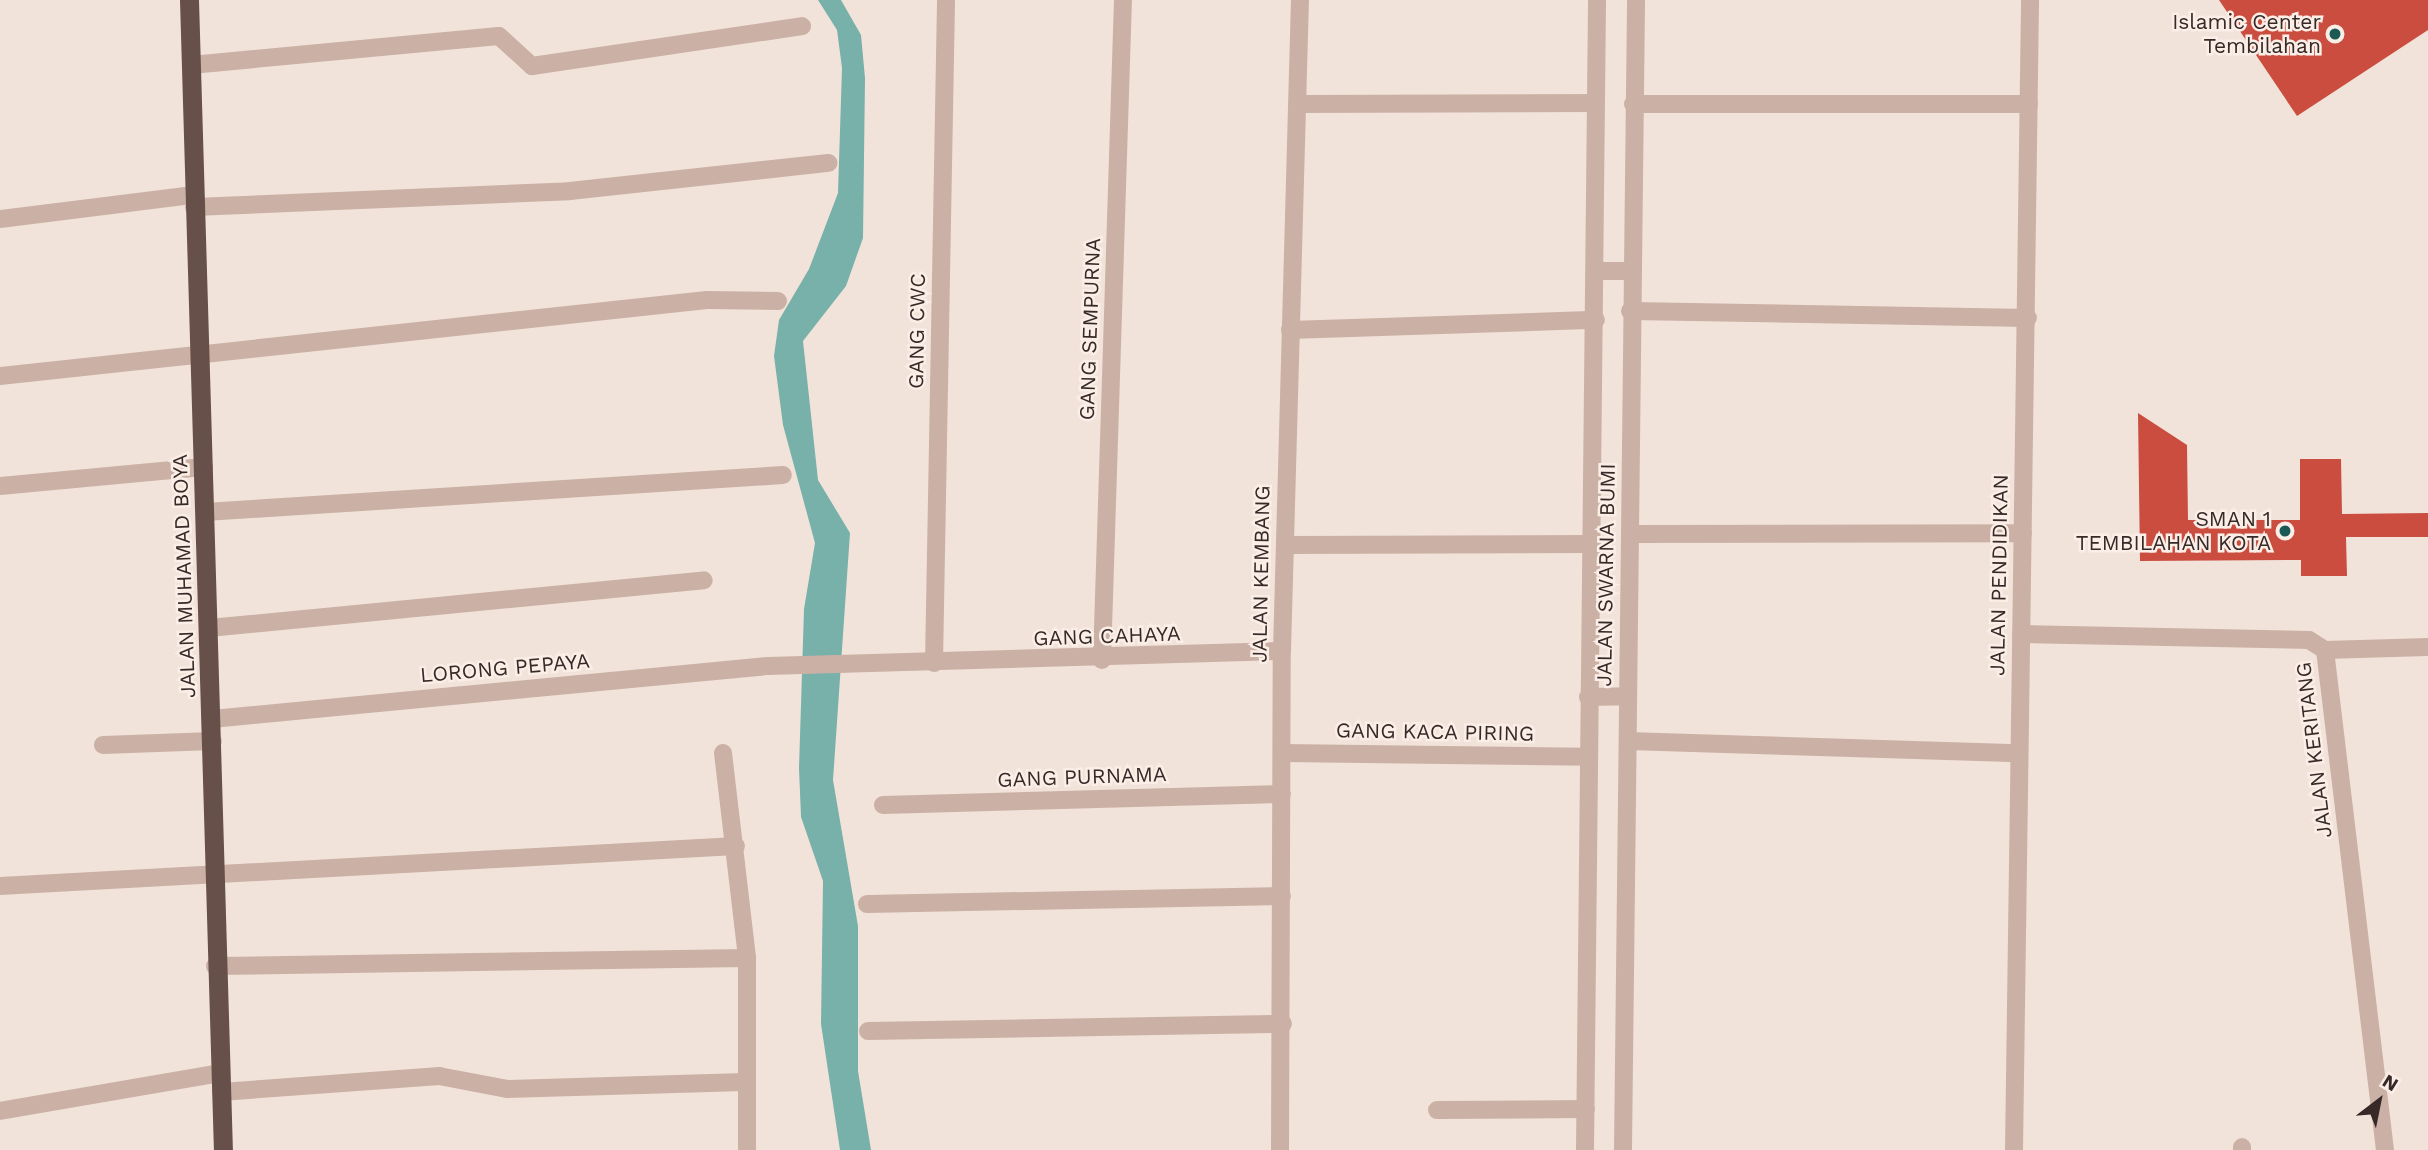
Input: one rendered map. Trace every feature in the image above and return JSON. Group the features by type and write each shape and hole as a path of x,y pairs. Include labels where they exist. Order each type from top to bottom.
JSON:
{"highway":[{"name":"JALAN MUHAMAD BOYA","path":"189,0 213,741 215,966 223,1150"}],"street":[{"name":"GANG CWC","path":"934,663 946,0"},
{"name":"GANG SEMPURNA","path":"1102,660 1123,0"},
{"name":"JALAN KEMBANG","path":"1280,1150 1283,1024 1282,651 1300,0"},
{"name":"JALAN SWARNA BUMI","path":"1586,1150 1588,697 1596,320 1597,0"},
{"name":"JALAN SWARNA BUMI","path":"1623,1150 1629,741 1627,696 1630,311 1636,0"},
{"name":"JALAN PENDIDIKAN","path":"2014,1150 2018,753 2028,318 2030,0"},
{"path":"191,65 499,36 533,66 802,26"},
{"path":"1298,104 1596,103"},
{"path":"1633,104 2029,104"},
{"path":"0,219 194,201 570,191 828,163"},
{"path":"1596,271 1631,271"},
{"path":"0,376 707,300 778,301"},
{"path":"1630,311 2028,318"},
{"path":"1290,330 1596,320"},
{"path":"0,486 204,467"},
{"path":"205,512 783,475"},
{"path":"1630,534 2022,533"},
{"path":"1285,545 1592,544"},
{"path":"209,628 704,580"},
{"name":"JALAN KERITANG","path":"2021,634 2309,640 2325,650 2385,1150"},
{"path":"2325,650 2428,647"},
{"name":"GANG CAHAYA","path":"843,664 1102,660 1282,651"},
{"name":"LORONG PEPAYA","path":"212,719 802,664 843,664"},
{"path":"1588,697 1627,696"},
{"path":"103,745 213,741"},
{"path":"1629,741 2018,753"},
{"path":"723,753 747,958 744,1082 747,1150"},
{"name":"GANG KACA PIRING","path":"1282,753 1588,757"},
{"name":"GANG PURNAMA","path":"883,805 1282,794"},
{"path":"0,886 215,871 736,846"},
{"path":"867,904 1282,896"},
{"path":"215,966 747,958"},
{"path":"867,1031 1283,1024"},
{"path":"0,1111 220,1082 439,1076 507,1089 744,1082"},
{"path":"1437,1110 1586,1110"}],"water":[{"path":"818,0 841,0 861,35 865,78 863,238 846,286 803,341 818,480 850,533 833,780 858,926 858,1071 871,1150 840,1150 821,1024 823,881 801,817 799,768 804,609 815,543 783,425 774,356 779,320 809,269 838,193 842,68 837,30"}],"building":[{"path":"2219,0 2428,0 2428,30 2297,116"},
{"path":"2138,413 2187,445 2188,520 2300,520 2300,459 2341,459 2342,514 2428,513 2428,537 2346,537 2347,576 2301,576 2301,560 2140,561"}],"place":[{"name":"Islamic Center Tembilahan","path":"2335,34"},
{"name":"SMAN 1 TEMBILAHAN KOTA","path":"2285,531"}]}
